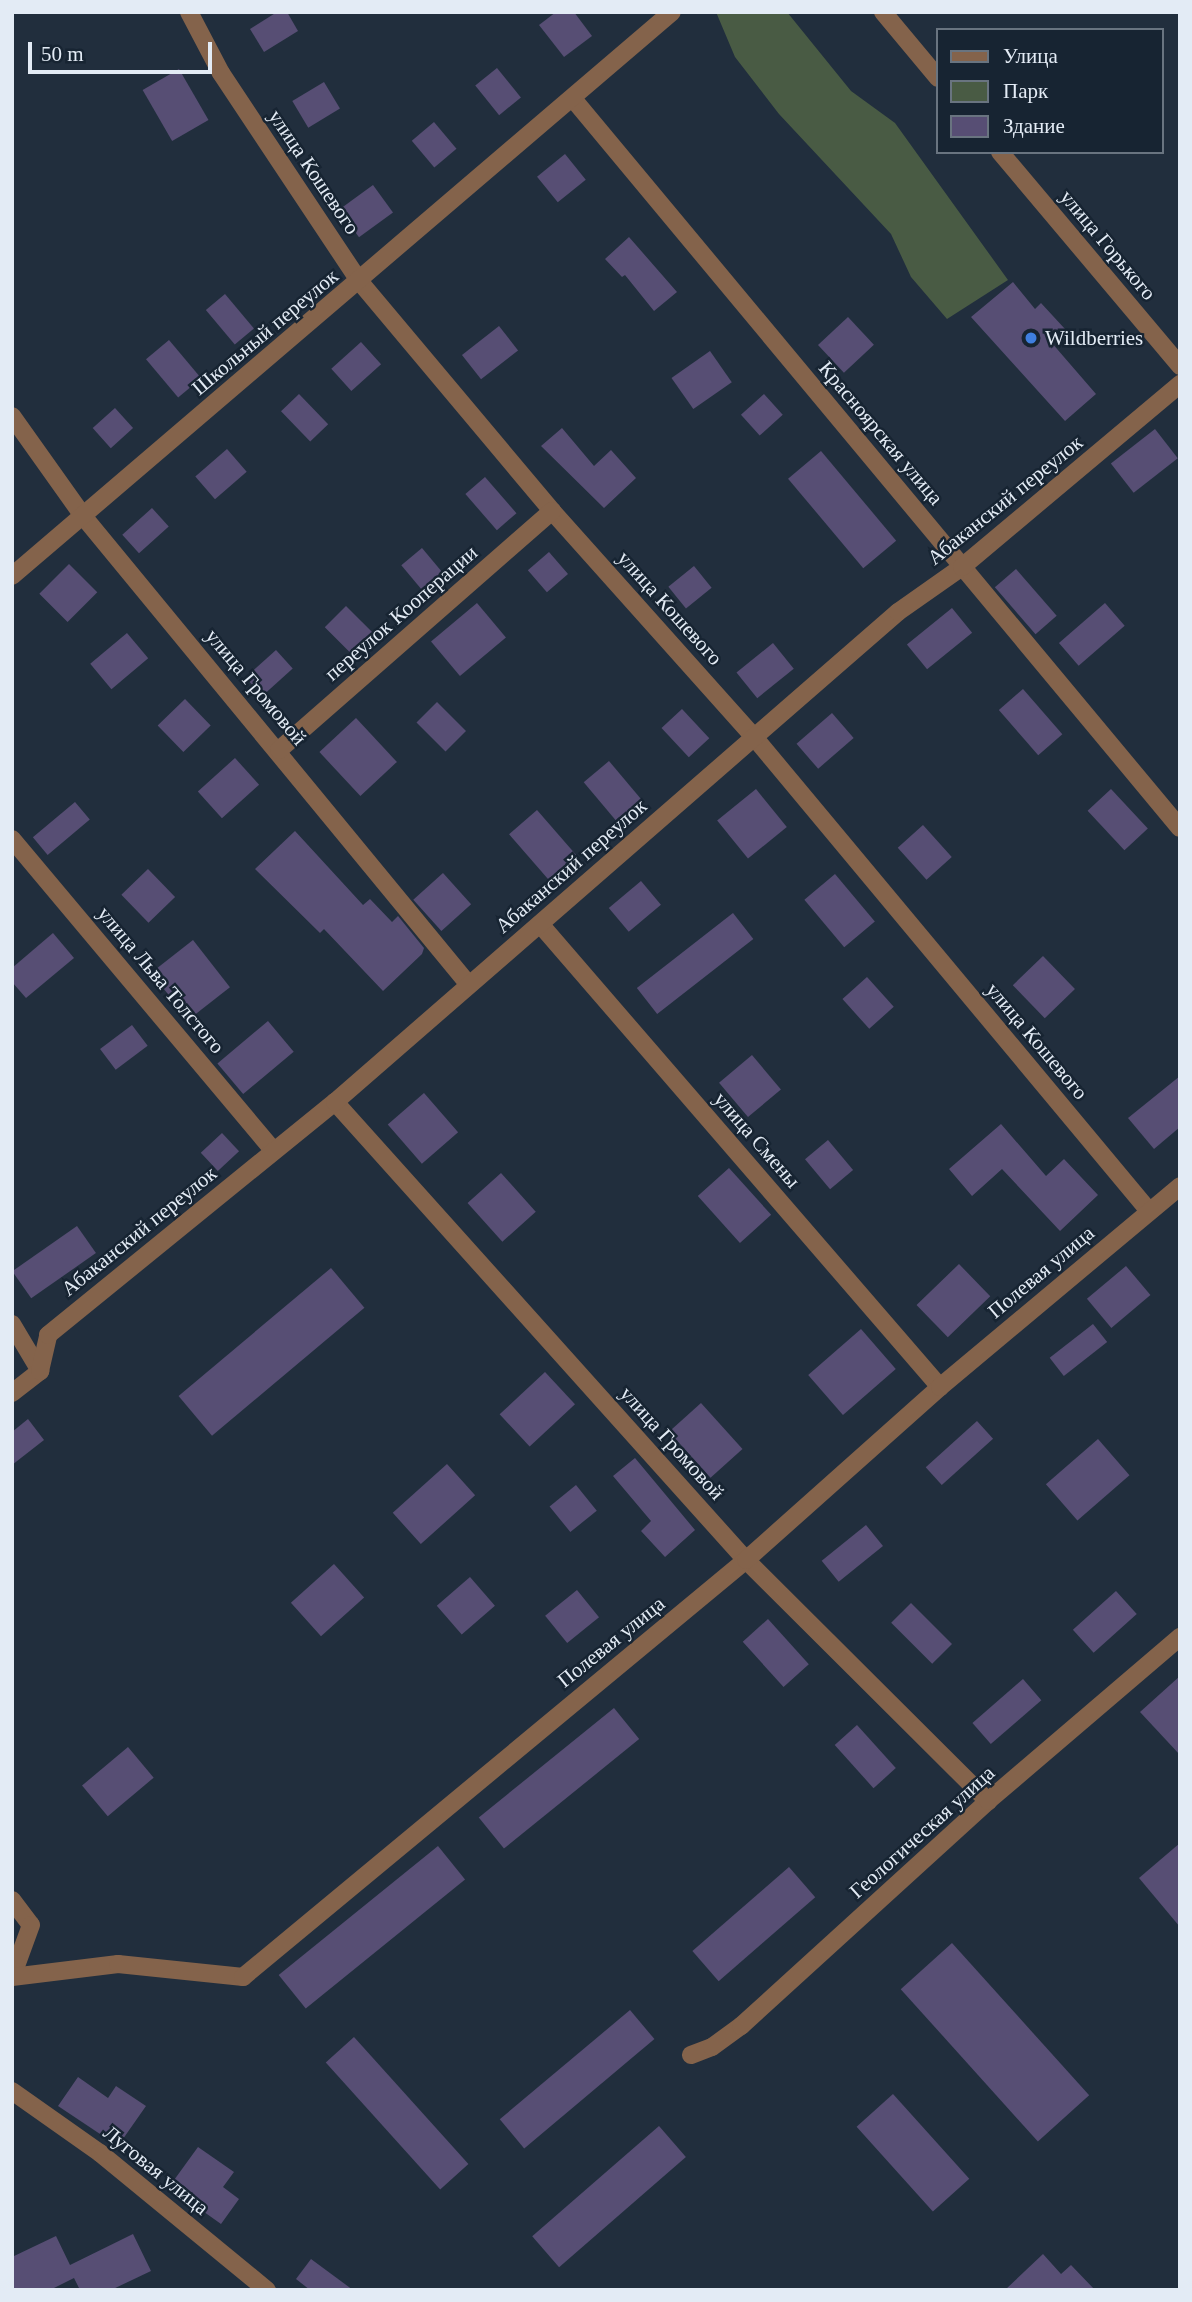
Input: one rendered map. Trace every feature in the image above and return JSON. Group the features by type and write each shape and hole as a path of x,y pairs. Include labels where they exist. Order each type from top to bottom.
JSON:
{"street":[{"name":"улица Кошевого","path":"189,12 221,73 360,282 552,511 754,737 1149,1211"},
{"name":"Школьный переулок","path":"12,576 574,100 672,12"},
{"path":"883,12 936,76"},
{"name":"Красноярская улица","path":"574,100 1180,828"},
{"name":"улица Горького","path":"1002,154 1180,366"},
{"name":"Абаканский переулок","path":"40,1371 48,1335 335,1102 898,612 962,567 1180,384"},
{"name":"улица Громовой","path":"12,416 83,516 279,750 469,985"},
{"name":"переулок Кооперации","path":"279,750 552,511"},
{"name":"улица Льва Толстого","path":"12,839 274,1151"},
{"name":"улица Смены","path":"540,924 940,1387"},
{"name":"улица Громовой","path":"335,1102 746,1560 988,1801"},
{"name":"Полевая улица","path":"12,1977 118,1964 243,1977 746,1560 940,1387 1180,1186"},
{"path":"12,1324 40,1371 12,1393"},
{"name":"Геологическая улица","path":"691,2055 712,2047 741,2025 988,1801 1180,1637"},
{"path":"12,1900 32,1925 12,1977"},
{"name":"Луговая улица","path":"12,2091 100,2153 267,2290"}],"green space":[{"path":"716,12 787,12 851,91 895,123 1008,280 947,319 911,277 891,234 779,114 735,57"}],"building":[{"path":"277,12 287,12 298,31 264,52 250,29"},
{"path":"556,12 574,12 592,36 564,57 539,25"},
{"path":"497,68 521,98 499,115 475,86"},
{"path":"179,69 208,120 172,141 143,90"},
{"path":"324,82 340,109 308,128 292,101"},
{"path":"434,122 456,149 434,167 412,141"},
{"path":"565,154 586,180 558,202 537,177"},
{"path":"373,185 393,213 359,237 339,210"},
{"path":"629,237 677,292 654,311 625,275 622,277 605,259"},
{"path":"1013,282 1035,309 1041,303 1065,329 1051,342 1096,394 1065,421 971,317"},
{"path":"225,294 254,328 235,345 206,310"},
{"path":"848,317 874,345 844,373 818,345"},
{"path":"499,326 518,350 481,379 462,355"},
{"path":"169,340 201,378 178,398 146,359"},
{"path":"361,342 381,364 351,391 331,369"},
{"path":"710,351 732,382 693,409 671,378"},
{"path":"299,394 328,424 310,442 281,411"},
{"path":"764,394 783,415 760,436 741,415"},
{"path":"115,408 133,428 111,448 93,428"},
{"path":"562,428 594,466 611,450 636,478 604,508 541,446"},
{"path":"1155,429 1178,458 1134,493 1111,463"},
{"path":"227,449 247,472 215,499 195,477"},
{"path":"821,451 896,541 863,568 788,479"},
{"path":"485,477 516,513 497,530 465,494"},
{"path":"152,508 169,527 139,553 122,535"},
{"path":"422,548 448,579 427,596 401,565"},
{"path":"549,552 568,574 547,592 528,570"},
{"path":"69,564 97,592 68,622 39,594"},
{"path":"694,566 712,588 686,609 668,587"},
{"path":"1016,569 1057,616 1036,634 995,587"},
{"path":"477,603 506,637 460,676 431,642"},
{"path":"1105,603 1125,626 1079,666 1059,643"},
{"path":"346,606 378,638 357,659 325,627"},
{"path":"952,608 972,633 927,669 907,645"},
{"path":"127,633 148,658 111,689 90,664"},
{"path":"773,643 794,669 757,698 736,673"},
{"path":"276,650 293,669 262,696 246,677"},
{"path":"1023,689 1062,734 1038,755 999,710"},
{"path":"185,699 211,726 183,752 158,725"},
{"path":"437,702 466,731 445,751 416,723"},
{"path":"682,709 709,738 689,757 662,728"},
{"path":"832,713 854,738 818,769 797,744"},
{"path":"356,718 397,762 360,796 319,752"},
{"path":"235,758 259,785 222,818 198,791"},
{"path":"609,761 644,802 618,824 584,782"},
{"path":"756,789 787,827 748,859 717,820"},
{"path":"1111,789 1148,828 1124,850 1088,811"},
{"path":"75,802 90,820 48,855 33,837"},
{"path":"537,810 576,855 548,880 509,834"},
{"path":"923,825 952,857 927,880 898,848"},
{"path":"295,831 363,905 370,899 392,922 398,916 424,948 422,954 383,991 324,929 320,933 255,869"},
{"path":"148,869 175,897 148,923 121,895"},
{"path":"443,873 471,904 441,931 413,900"},
{"path":"835,874 875,921 844,947 804,900"},
{"path":"641,881 661,905 629,932 609,908"},
{"path":"733,913 753,939 657,1014 637,988"},
{"path":"53,933 74,958 26,998 12,982 12,968"},
{"path":"193,940 230,987 188,1020 151,973"},
{"path":"1043,956 1075,989 1045,1018 1013,985"},
{"path":"867,977 894,1007 869,1029 842,999"},
{"path":"268,1021 294,1052 243,1094 217,1063"},
{"path":"132,1025 148,1046 116,1070 100,1049"},
{"path":"752,1055 781,1089 748,1117 719,1083"},
{"path":"1180,1076 1180,1127 1154,1149 1128,1118"},
{"path":"424,1093 458,1132 422,1164 388,1124"},
{"path":"1001,1124 1046,1176 1064,1159 1098,1195 1060,1231 1002,1169 972,1196 949,1169"},
{"path":"222,1133 239,1151 218,1171 201,1153"},
{"path":"828,1140 853,1170 830,1189 805,1159"},
{"path":"729,1168 771,1215 740,1243 698,1196"},
{"path":"501,1173 536,1212 502,1242 468,1203"},
{"path":"77,1226 96,1253 31,1298 12,1271"},
{"path":"959,1264 990,1296 948,1337 917,1305"},
{"path":"1126,1266 1150,1295 1111,1328 1087,1299"},
{"path":"331,1268 364,1308 212,1436 179,1396"},
{"path":"1093,1324 1107,1342 1064,1376 1050,1358"},
{"path":"861,1329 896,1369 843,1415 808,1375"},
{"path":"545,1372 575,1404 530,1446 500,1414"},
{"path":"701,1403 742,1449 711,1478 669,1432"},
{"path":"28,1419 44,1440 12,1465 12,1432"},
{"path":"977,1421 993,1439 942,1485 926,1467"},
{"path":"1098,1439 1129,1475 1077,1520 1046,1484"},
{"path":"635,1458 695,1530 665,1557 641,1531 651,1521 613,1476"},
{"path":"447,1464 475,1495 421,1544 393,1513"},
{"path":"576,1485 597,1511 570,1532 550,1506"},
{"path":"866,1525 883,1546 839,1582 822,1561"},
{"path":"334,1564 364,1597 321,1636 291,1603"},
{"path":"470,1577 495,1606 462,1635 437,1606"},
{"path":"577,1590 599,1617 567,1643 545,1616"},
{"path":"1116,1591 1137,1614 1094,1653 1073,1630"},
{"path":"911,1603 952,1644 932,1664 891,1623"},
{"path":"768,1619 809,1664 784,1687 743,1642"},
{"path":"1180,1676 1180,1755 1140,1712"},
{"path":"1023,1679 1041,1700 991,1744 972,1723"},
{"path":"614,1708 639,1739 504,1849 479,1818"},
{"path":"857,1725 896,1768 874,1788 835,1745"},
{"path":"128,1747 154,1778 108,1816 82,1786"},
{"path":"1180,1843 1180,1927 1139,1878"},
{"path":"438,1846 465,1879 306,2008 279,1975"},
{"path":"789,1867 815,1897 719,1981 692,1951"},
{"path":"952,1943 1089,2095 1038,2142 901,1989"},
{"path":"630,2010 654,2039 524,2148 500,2119"},
{"path":"354,2037 468,2164 440,2190 326,2062"},
{"path":"78,2077 108,2098 116,2086 146,2106 118,2146 58,2106"},
{"path":"893,2094 969,2179 933,2212 857,2127"},
{"path":"659,2126 686,2157 559,2267 532,2236"},
{"path":"198,2147 234,2172 223,2187 239,2199 221,2224 169,2187"},
{"path":"133,2234 151,2271 111,2290 80,2290 74,2278 50,2290 12,2290 12,2257 56,2236 70,2265"},
{"path":"1043,2254 1061,2274 1071,2265 1095,2290 1005,2290"},
{"path":"311,2259 353,2290 310,2290 296,2279"}],"place":[{"name":"Wildberries","path":"1031,338"}]}
